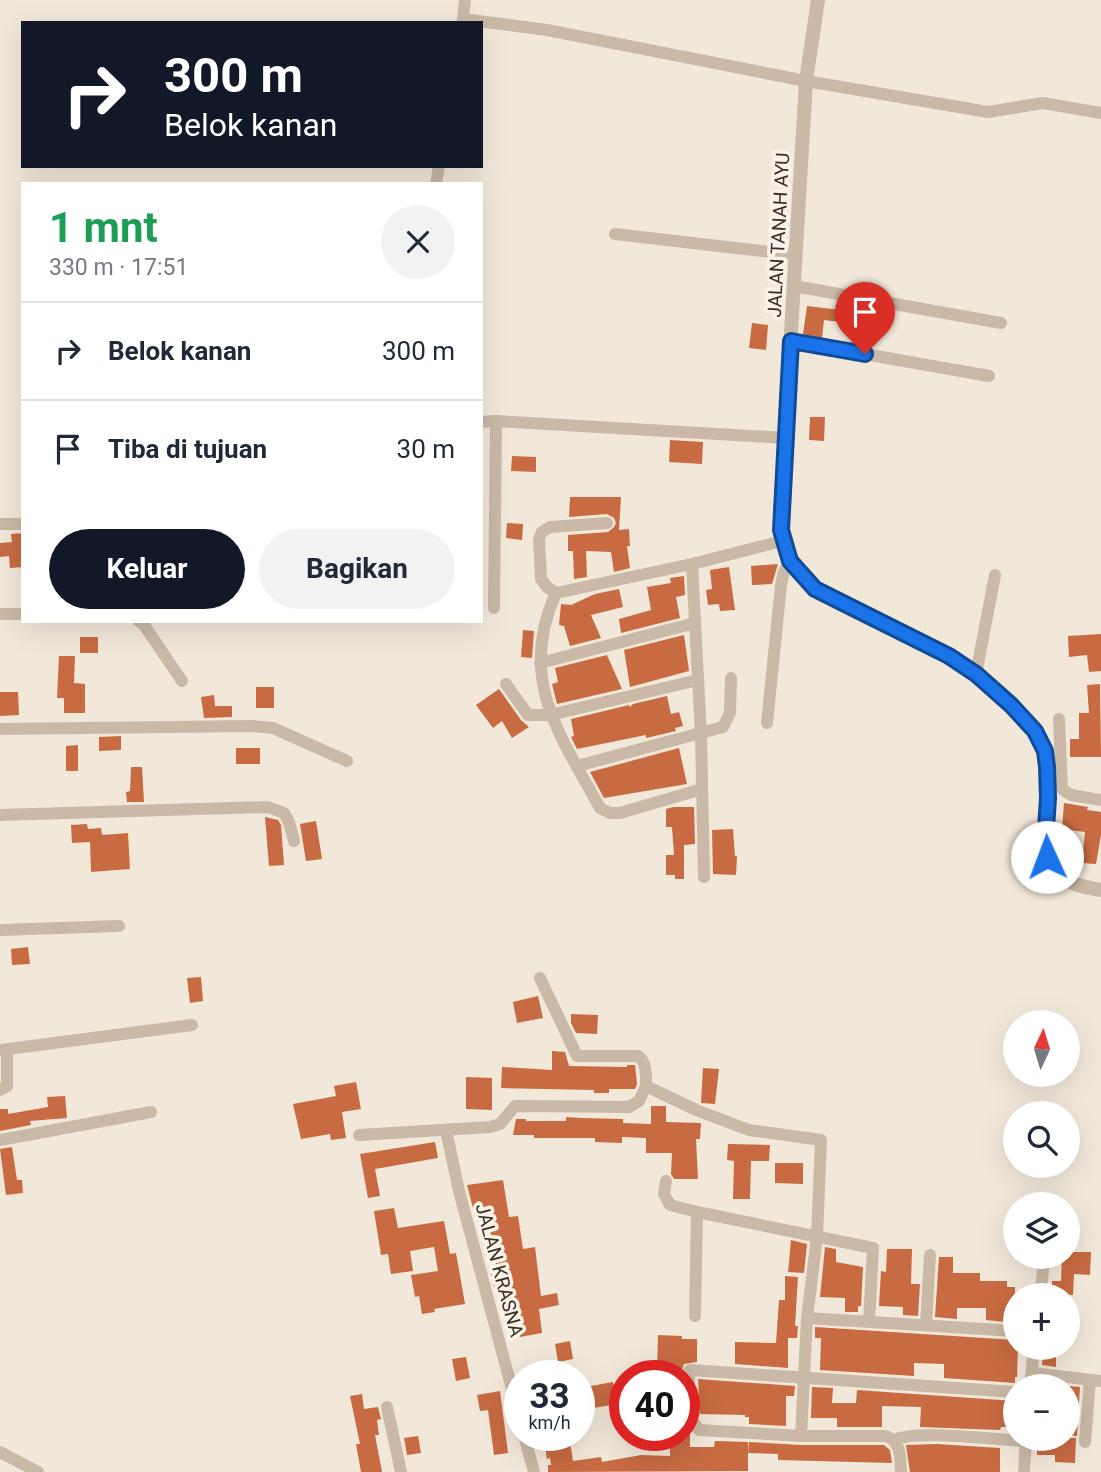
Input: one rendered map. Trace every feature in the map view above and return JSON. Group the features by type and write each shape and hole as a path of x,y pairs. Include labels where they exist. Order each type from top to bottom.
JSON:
{"street":[{"path":"463,21 465,0"},
{"name":"JALAN TANAH AYU","path":"818,0 806,81 782,483 782,541 790,561 815,589 949,656 976,674 1011,705 1040,739 1045,751 1048,798 1045,844 1052,867 1059,876 1070,882 1101,890"},
{"path":"483,23 547,30 806,81 988,112 1043,103 1101,113"},
{"path":"615,234 796,255"},
{"path":"794,285 1001,323"},
{"path":"791,341 989,376"},
{"path":"494,608 496,421"},
{"path":"483,422 786,438"},
{"path":"607,523 550,527 542,532 541,579 547,587 556,593 692,564 782,541"},
{"path":"0,524 21,524"},
{"path":"767,723 781,585 790,561"},
{"path":"692,564 701,735 704,877"},
{"path":"976,674 995,575"},
{"path":"556,593 544,629 540,663 541,683 550,715 600,808 610,813 620,813 702,789"},
{"path":"0,614 21,614"},
{"path":"142,623 182,681"},
{"path":"540,663 695,623"},
{"path":"577,766 701,735 727,724 731,678"},
{"path":"506,684 528,715 550,715 698,680"},
{"path":"1059,719 1062,789 1071,795 1101,800"},
{"path":"0,729 252,726 282,732 346,761"},
{"path":"0,815 268,807 284,813 295,841"},
{"path":"0,930 119,926"},
{"path":"359,1135 495,1126 515,1106 629,1107 639,1101 646,1086 643,1062 638,1056 576,1055 540,978"},
{"path":"0,1090 7,1086 9,1080 4,1050 192,1025"},
{"path":"646,1086 727,1123 749,1130 820,1139 822,1144 817,1237 807,1318 801,1436"},
{"path":"0,1140 151,1112"},
{"name":"JALAN KRASNA","path":"446,1130 459,1191 504,1360"},
{"path":"666,1181 664,1194 670,1205 873,1248 869,1321"},
{"path":"695,1316 697,1212"},
{"path":"926,1324 930,1255"},
{"path":"807,1318 1003,1330"},
{"path":"1003,1391 689,1371 689,1416 699,1430 801,1436 876,1436 894,1440 921,1434 1003,1439"},
{"path":"1085,1442 1096,1380"},
{"path":"387,1407 401,1472"},
{"path":"894,1440 900,1451 901,1472"},
{"path":"528,1451 534,1472"},
{"path":"1024,1472 1025,1451"},
{"path":"0,1452 38,1472"}],"building":[{"path":"807,306 841,310 840,322 824,320 822,338 803,334"},
{"path":"752,323 768,325 766,350 749,348"},
{"path":"810,417 825,417 824,441 809,440"},
{"path":"670,440 703,442 702,464 669,462"},
{"path":"512,456 536,457 536,472 511,471"},
{"path":"570,497 621,497 619,530 629,529 630,546 627,546 630,568 614,572 611,552 586,551 587,577 574,579 573,551 568,551 568,535 608,532 616,523 614,518 607,514 569,517"},
{"path":"507,523 523,524 522,540 506,538"},
{"path":"21,533 21,567 10,568 9,556 0,557 0,543 12,542 11,534"},
{"path":"778,564 772,584 752,585 751,566"},
{"path":"729,567 735,610 720,611 719,604 708,605 706,590 712,589 710,570"},
{"path":"684,576 685,595 676,597 680,618 621,633 619,619 651,610 647,587 671,583 670,578"},
{"path":"619,589 623,607 591,615 601,638 570,646 564,626 559,625 561,604 571,605 595,594"},
{"path":"523,630 534,631 532,658 521,657"},
{"path":"1101,634 1101,671 1089,672 1087,655 1069,657 1068,636"},
{"path":"684,635 689,671 630,687 624,650"},
{"path":"80,637 98,637 98,653 80,653"},
{"path":"607,655 622,689 557,704 552,684 558,682 555,668"},
{"path":"59,656 75,656 74,683 85,684 85,713 64,713 64,698 57,698"},
{"path":"1100,684 1101,757 1070,757 1070,739 1079,739 1079,713 1089,713 1087,685"},
{"path":"256,687 274,687 274,708 256,708"},
{"path":"499,689 529,727 512,738 502,721 493,728 476,705"},
{"path":"0,692 18,692 19,715 0,716"},
{"path":"214,695 215,706 232,706 232,717 204,718 201,697"},
{"path":"667,696 671,714 679,712 683,726 675,728 676,731 577,749 571,737 574,736 571,719"},
{"path":"121,736 121,750 99,751 99,737"},
{"path":"78,745 78,771 66,771 66,746"},
{"path":"236,748 260,748 260,764 236,764"},
{"path":"679,748 687,784 604,798 590,772"},
{"path":"131,767 142,767 144,802 127,802 126,792 130,791"},
{"path":"1064,803 1101,812 1101,835 1096,864 1082,863 1085,832 1062,829"},
{"path":"694,807 695,844 684,845 684,879 666,875 666,855 674,855 672,827 666,827 666,809"},
{"path":"265,817 278,820 281,825 284,865 269,866"},
{"path":"316,821 322,859 306,861 300,824"},
{"path":"87,824 88,829 101,828 102,835 128,833 130,869 91,872 90,842 72,843 71,825"},
{"path":"733,829 737,856 736,875 713,874 712,830"},
{"path":"28,947 30,964 12,965 11,949"},
{"path":"201,977 203,1001 190,1003 187,978"},
{"path":"538,996 543,1018 517,1023 513,1002"},
{"path":"571,1014 598,1015 597,1034 576,1033 571,1023"},
{"path":"552,1051 565,1052 569,1066 635,1065 635,1089 609,1089 609,1093 594,1093 594,1090 501,1088 502,1067 552,1070"},
{"path":"703,1068 719,1069 715,1104 701,1103"},
{"path":"466,1077 492,1078 492,1110 466,1109"},
{"path":"356,1082 361,1109 342,1112 346,1138 331,1140 330,1134 301,1139 293,1104 336,1096 334,1086"},
{"path":"65,1096 67,1118 30,1121 31,1125 0,1131 0,1109 8,1109 8,1114 48,1107 47,1097"},
{"path":"651,1106 666,1106 666,1122 701,1123 700,1139 696,1139 698,1179 674,1179 671,1174 672,1153 646,1153 646,1138 622,1137 622,1143 595,1142 595,1138 534,1138 534,1135 513,1135 516,1119 623,1119 623,1123 651,1124"},
{"path":"435,1142 438,1158 375,1169 380,1196 368,1198 360,1154"},
{"path":"728,1144 770,1145 769,1161 751,1161 750,1199 733,1199 734,1161 727,1160"},
{"path":"12,1147 17,1180 22,1180 23,1193 6,1195 0,1149"},
{"path":"775,1163 803,1163 803,1184 775,1183"},
{"path":"503,1180 509,1217 518,1216 523,1249 535,1247 541,1296 557,1293 559,1305 539,1309 542,1333 520,1337 510,1292 496,1295 489,1267 496,1265 487,1210 474,1212 467,1185"},
{"path":"394,1208 398,1228 444,1221 450,1254 456,1253 465,1304 434,1309 435,1312 422,1314 419,1296 415,1297 411,1275 438,1271 434,1247 410,1251 413,1271 391,1274 388,1254 381,1255 374,1211"},
{"path":"791,1240 807,1244 804,1273 788,1272"},
{"path":"825,1247 836,1249 836,1262 863,1267 861,1306 858,1306 858,1312 845,1312 845,1298 820,1297"},
{"path":"887,1249 912,1249 911,1284 920,1284 918,1316 903,1315 903,1307 879,1306 881,1271 886,1272"},
{"path":"1080,1252 1091,1252 1090,1275 1074,1274 1074,1283 1052,1283 1061,1281 1061,1269 1080,1269"},
{"path":"939,1257 953,1257 953,1273 980,1273 980,1281 1007,1281 1003,1283 1003,1322 986,1320 986,1308 957,1308 957,1319 935,1317"},
{"path":"785,1276 798,1277 795,1326 798,1326 797,1338 788,1338 788,1368 735,1364 735,1342 776,1343 779,1300 785,1300"},
{"path":"815,1327 1003,1339 1003,1360 1018,1360 1017,1374 1003,1374 1003,1382 944,1378 944,1364 914,1363 914,1376 820,1370 821,1338 815,1338"},
{"path":"658,1335 697,1339 697,1360 657,1360"},
{"path":"570,1341 573,1359 558,1360 555,1344"},
{"path":"466,1357 470,1378 456,1381 452,1359"},
{"path":"1042,1360 1056,1360 1056,1367 1042,1365"},
{"path":"700,1379 795,1386 794,1396 786,1396 786,1426 749,1424 749,1417 700,1414"},
{"path":"609,1383 609,1405 595,1408 595,1385"},
{"path":"812,1387 833,1388 832,1403 856,1403 857,1390 1003,1400 1003,1427 1000,1430 920,1427 921,1407 882,1406 882,1427 837,1427 837,1418 811,1418"},
{"path":"500,1391 504,1451 508,1453 494,1455 488,1410 480,1411 477,1395"},
{"path":"362,1394 364,1409 378,1407 381,1419 377,1420 379,1435 375,1435 382,1472 361,1472 356,1444 360,1444 350,1396"},
{"path":"418,1436 421,1453 407,1455 404,1438"},
{"path":"715,1441 748,1442 748,1471 548,1472 548,1465 551,1465 550,1458 547,1459 546,1451 571,1451 573,1461 601,1457 602,1462 641,1455 670,1456 670,1451 700,1451 700,1447 714,1447"},
{"path":"749,1442 884,1445 890,1450 892,1463 778,1460 778,1454 748,1453"},
{"path":"906,1445 1000,1448 1000,1472 910,1472"},
{"path":"1037,1451 1075,1451 1075,1463 1055,1462 1055,1455 1037,1455"}],"route":[{"path":"865,354 791,341 782,483 782,541 790,561 815,589 949,656 976,674 1035,731 1045,751 1047,767 1047,857"}]}
